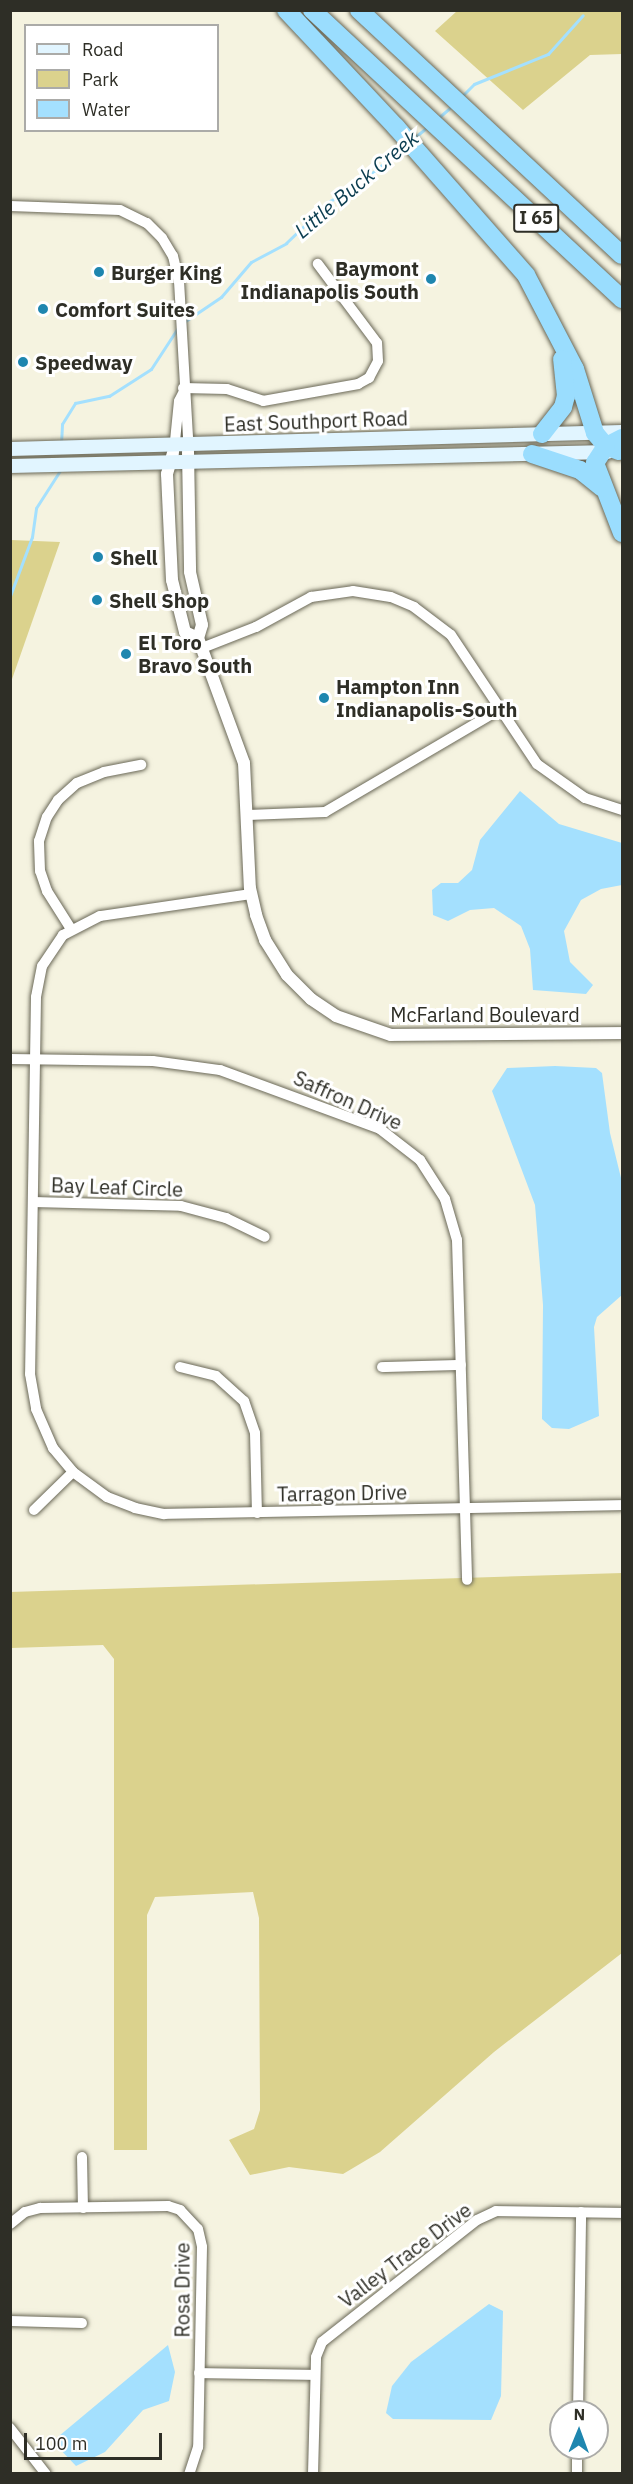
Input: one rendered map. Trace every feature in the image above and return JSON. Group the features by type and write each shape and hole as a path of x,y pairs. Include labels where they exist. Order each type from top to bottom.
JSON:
{"highway":[{"path":"286,10 425,159 526,275 611,445 594,463 622,534"},
{"name":"I 65","path":"312,10 622,299"},
{"name":"I 65","path":"359,10 622,255"},
{"path":"590,225 622,249"},
{"path":"542,434 554,422 566,396 557,334"},
{"path":"532,454 580,470 602,488"}],"main road":[{"name":"East Southport Road","path":"10,449 89,447 181,453 532,454 611,445 622,432"},
{"name":"East Southport Road","path":"10,466 83,464 181,453 542,434 611,445"}],"street":[{"path":"10,206 104,206 132,214 154,228 169,248 178,273 181,299 183,390 188,401 181,453"},
{"path":"183,390 227,389 263,401 358,384 369,378 378,361 377,343 318,264"},
{"name":"McFarland Boulevard","path":"181,453 167,474 172,580 185,632 200,643"},
{"name":"McFarland Boulevard","path":"181,453 190,561 202,625 200,643 240,747 248,815 251,894 265,940 287,975 325,1010 358,1026 408,1037 622,1033"},
{"path":"200,643 256,627 311,597 354,591 391,597 414,607 451,635 520,744 553,778 585,798 622,810"},
{"path":"248,815 325,812 499,710"},
{"path":"141,765 85,779 64,794 47,817 39,841 40,871 47,891 71,929 107,915 251,894"},
{"name":"Tarragon Drive","path":"71,929 50,951 39,975 35,1059 32,1392 47,1437 72,1472 107,1497 143,1511 257,1513 622,1505"},
{"name":"Saffron Drive","path":"10,1059 148,1061 220,1070 273,1086 398,1140 430,1173 453,1219 458,1248 466,1580"},
{"name":"Bay Leaf Circle","path":"33,1202 181,1206 210,1212 265,1237"},
{"path":"382,1367 461,1365"},
{"path":"180,1367 216,1376 244,1401 254,1429 257,1513"},
{"path":"34,1510 72,1472"},
{"path":"10,2224 24,2212 40,2208 83,2208 82,2157"},
{"name":"Rosa Drive","path":"83,2208 168,2206 180,2210 198,2229 202,2247 198,2447 189,2474"},
{"name":"Valley Trace Drive","path":"313,2474 316,2357 322,2342 477,2220 496,2211 622,2213"},
{"path":"578,2400 581,2212"},
{"path":"10,2321 82,2323"},
{"path":"199,2373 315,2375"},
{"path":"10,2428 46,2474"}],"green space":[{"path":"457,11 622,11 622,54 590,55 523,110 435,31"},
{"path":"10,540 60,542 11,682"},
{"path":"622,1573 622,1953 494,2052 380,2152 343,2174 289,2167 250,2175 229,2140 254,2129 260,2110 259,1918 253,1892 155,1897 147,1915 147,2150 114,2150 114,1659 103,1645 11,1648 10,1592"}],"water":[{"path":"520,791 559,824 622,843 622,885 601,889 581,900 564,931 570,962 593,985 586,994 533,990 530,949 521,926 494,908 470,910 448,921 433,915 432,890 441,883 458,883 472,870 480,840"},
{"path":"555,1066 596,1068 602,1073 610,1133 622,1182 622,1295 597,1317 594,1327 599,1416 569,1429 552,1428 542,1419 543,1305 535,1205 492,1091 507,1068"},
{"path":"489,2304 503,2311 501,2396 491,2420 393,2419 386,2413 392,2386 411,2362"},
{"path":"168,2345 175,2372 169,2401 143,2410 105,2452 76,2466 56,2445 59,2436"}],"waterway":[{"name":"Little Buck Creek","path":"461,97 474,84 548,54 583,15"},
{"name":"Little Buck Creek","path":"437,119 452,106"},
{"name":"Little Buck Creek","path":"414,138 427,127"},
{"name":"Little Buck Creek","path":"184,322 221,297 251,262 286,243 330,201 356,186 404,147"},
{"name":"Little Buck Creek","path":"61,444 62,424 75,403 109,396 151,369 179,326"},
{"name":"Little Buck Creek","path":"10,596 32,537 36,508 61,469"}],"place":[{"name":"Burger King","path":"99,272"},
{"name":"Baymont Indianapolis South","path":"431,279"},
{"name":"Comfort Suites","path":"43,309"},
{"name":"Speedway","path":"23,362"},
{"name":"Shell","path":"98,557"},
{"name":"Shell Shop","path":"97,600"},
{"name":"El Toro Bravo South","path":"126,654"},
{"name":"Hampton Inn Indianapolis-South","path":"324,698"}]}
